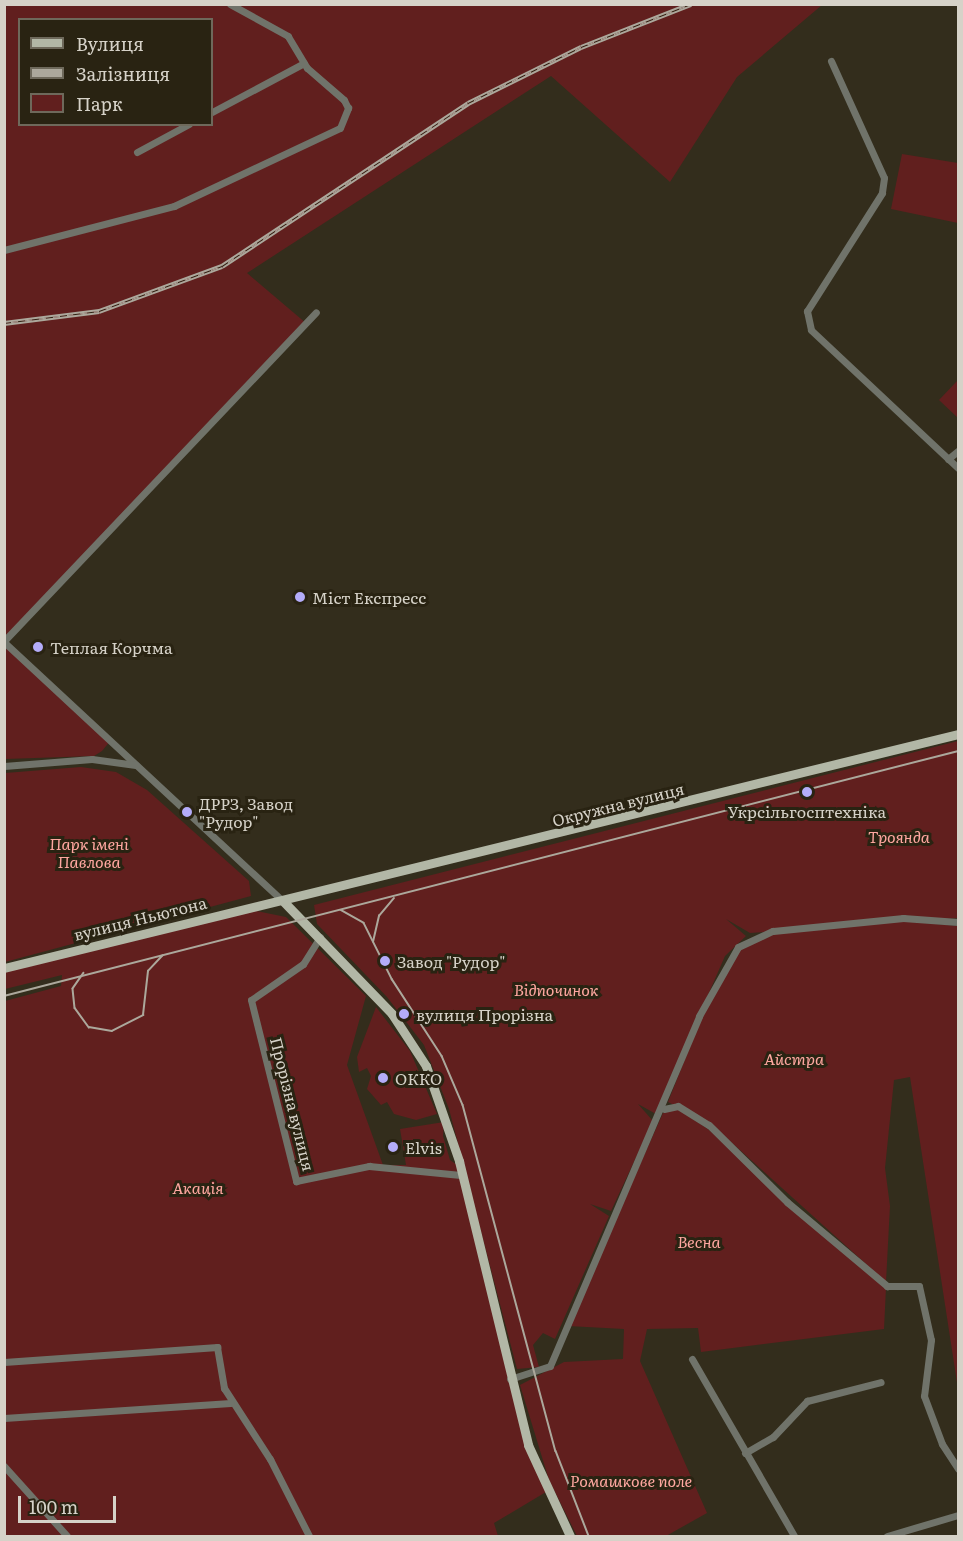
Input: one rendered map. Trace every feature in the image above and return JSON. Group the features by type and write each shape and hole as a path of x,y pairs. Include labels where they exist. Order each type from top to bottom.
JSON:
{"main road":[{"name":"Окружна вулиця","path":"284,902 958,734"},
{"path":"284,902 320,937 410,1037 440,1101 461,1175 528,1446 570,1536"},
{"name":"вулиця Ньютона","path":"4,968 284,902"}],"street":[{"path":"4,250 174,206 340,128 348,108 304,63 288,36 230,4"},
{"path":"831,61 884,178 882,193 807,311 811,330 958,468"},
{"path":"213,111 304,63"},
{"path":"137,152 185,126"},
{"path":"284,902 4,641 316,312"},
{"path":"948,459 958,451"},
{"path":"4,766 92,759 138,765"},
{"path":"510,1379 550,1366 589,1265 660,1113 712,987 732,954 751,937 903,918 958,922"},
{"name":"Прорізна вулиця","path":"320,937 303,964 251,1000 296,1181 383,1165 461,1175"},
{"path":"660,1113 678,1106 709,1125 787,1202 887,1286 919,1286 931,1340 924,1396 942,1444 958,1469"},
{"path":"4,1362 217,1347 231,1402 270,1459 309,1536"},
{"path":"692,1359 794,1536"},
{"path":"745,1453 773,1437 807,1401 881,1382"},
{"path":"4,1418 231,1402"},
{"path":"4,1466 67,1536"},
{"path":"887,1536 904,1534 958,1515"}],"green space":[{"path":"5,5 822,5 737,77 670,182 551,76 247,273 307,324 5,641"},
{"path":"902,154 958,163 958,223 891,209"},
{"path":"958,380 958,418 939,400"},
{"path":"5,642 111,740 102,751 94,756 5,759"},
{"path":"958,741 958,918 750,933 726,919 746,936 725,956 656,1114 638,1104 653,1121 611,1211 590,1204 609,1216 555,1339 543,1333 533,1345 539,1367 517,1369 449,1109 424,1045 387,997 317,924 314,905"},
{"name":"Парк імені Павлова","path":"81,767 116,772 147,790 249,881 251,896 5,962 5,773"},
{"name":"Акація","path":"252,910 286,917 366,996 347,1065 383,1165 406,1165 400,1129 444,1122 443,1136 450,1160 460,1167 493,1312 546,1492 494,1523 498,1536 5,1536 5,1001 61,986 62,975 5,989 4,972"},
{"name":"Айстра","path":"902,921 958,926 958,1389 910,1077 894,1080 885,1168 890,1206 886,1282 711,1124 668,1102 712,991 738,949 772,934"},
{"path":"376,1007 410,1051 437,1114 416,1120 394,1114 387,1102 381,1105 367,1089 371,1076 367,1068 359,1072 357,1057"},
{"name":"Весна","path":"674,1107 708,1129 886,1288 884,1329 701,1352 698,1328 647,1329 640,1361 707,1513 666,1536 577,1536 549,1480 520,1385 564,1362 623,1359 624,1329 568,1326 663,1113"}],"tram line":[{"path":"4,996 958,751"},
{"path":"373,942 379,916 394,898"},
{"path":"341,910 364,923 392,979 442,1056 463,1105 556,1451 589,1536"},
{"path":"84,973 73,989 75,1008 89,1027 112,1031 143,1015 148,971 162,956"}],"railway":[{"path":"4,323 99,311 222,266 468,103 581,47 691,4"}],"place":[{"name":"Міст Експресс","path":"300,597"},
{"name":"Теплая Корчма","path":"38,647"},
{"name":"Укрсільгосптехніка","path":"807,792"},
{"name":"ДРРЗ, Завод \"Рудор\"","path":"187,812"},
{"name":"Завод \"Рудор\"","path":"385,961"},
{"name":"вулиця Прорізна","path":"404,1014"},
{"name":"ОККО","path":"383,1078"},
{"name":"Elvis","path":"393,1147"}],"park label":[{"name":"Троянда","path":"899,836"},
{"name":"Відпочинок","path":"556,989"},
{"name":"Ромашкове поле","path":"631,1480"}]}
